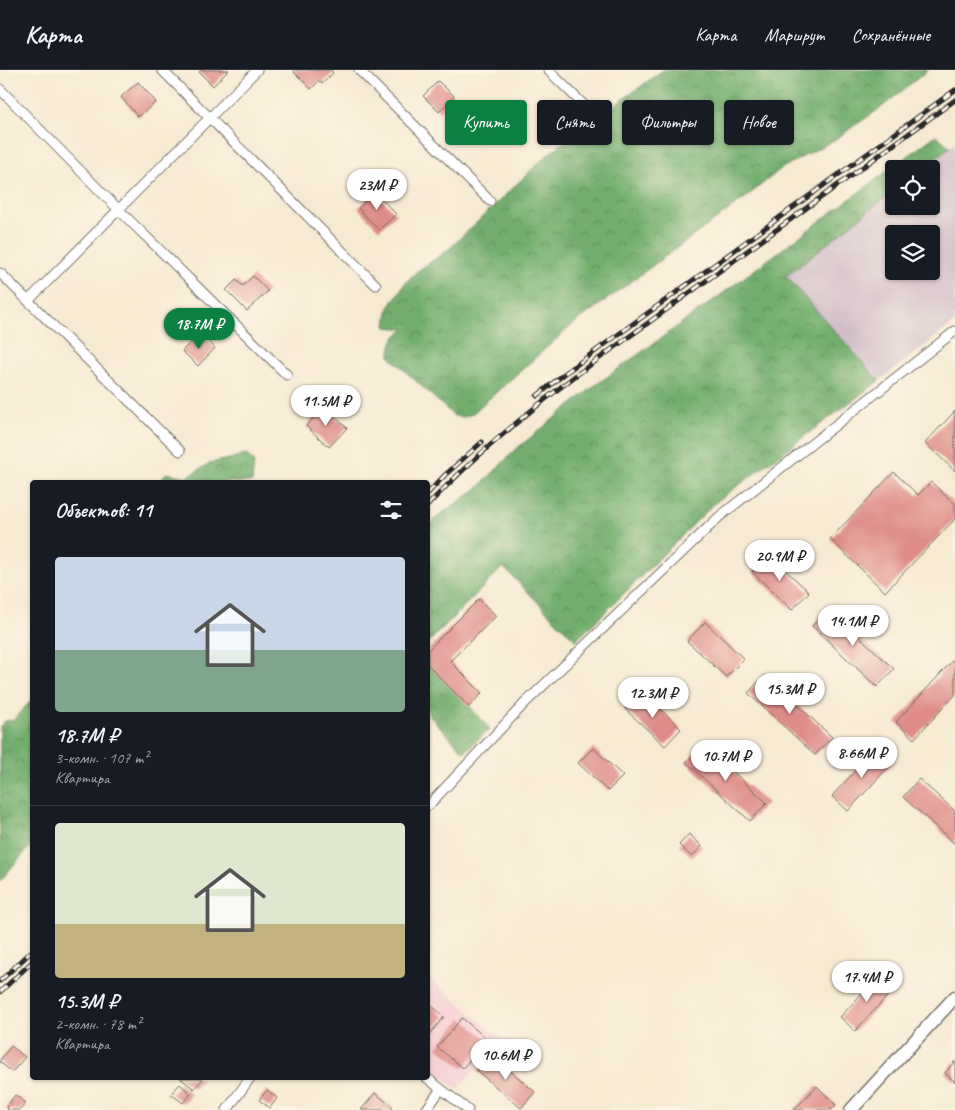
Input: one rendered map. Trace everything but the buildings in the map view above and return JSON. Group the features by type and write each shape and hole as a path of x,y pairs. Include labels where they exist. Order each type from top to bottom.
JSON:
{"main road":[{"path":"851,1110 955,997"}],"street":[{"path":"162,70 376,285"},
{"path":"28,301 257,70"},
{"path":"359,70 490,201"},
{"path":"548,70 579,100"},
{"path":"0,89 287,376"},
{"path":"0,273 180,451"},
{"path":"430,804 524,704 719,517 955,331"},
{"path":"226,1110 248,1080"},
{"path":"430,1080 468,1110"},
{"path":"426,1110 441,1089"}],"shaded area":[{"path":"955,143 955,322 879,381 786,276 885,198 885,215 940,215 940,160 934,160"},
{"path":"430,979 502,1039 458,1090 430,1068"}],"green space":[{"path":"663,70 928,70 882,107 834,140 782,168 749,195 572,325 472,414 463,417 454,416 390,357 393,340 405,329 386,327 388,309 405,283 416,272 448,250 548,154 560,145 612,145 612,107"},
{"path":"936,135 950,147 934,160 902,160"},
{"path":"885,173 885,198 786,276 879,381 716,502 576,641 503,567 430,641 430,526 438,516 478,488 515,450 593,387"},
{"path":"247,455 254,462 252,480 161,480 166,473 187,477 210,463"},
{"path":"430,661 490,729 464,752 430,716"},
{"path":"30,702 30,846 0,881 0,726 5,721 13,720"}],"railway":[{"path":"537,396 568,371 955,90"},
{"path":"430,503 499,438 575,376 955,100"},
{"path":"430,491 482,442"},
{"path":"0,981 30,953"},
{"path":"0,992 30,964"}]}
